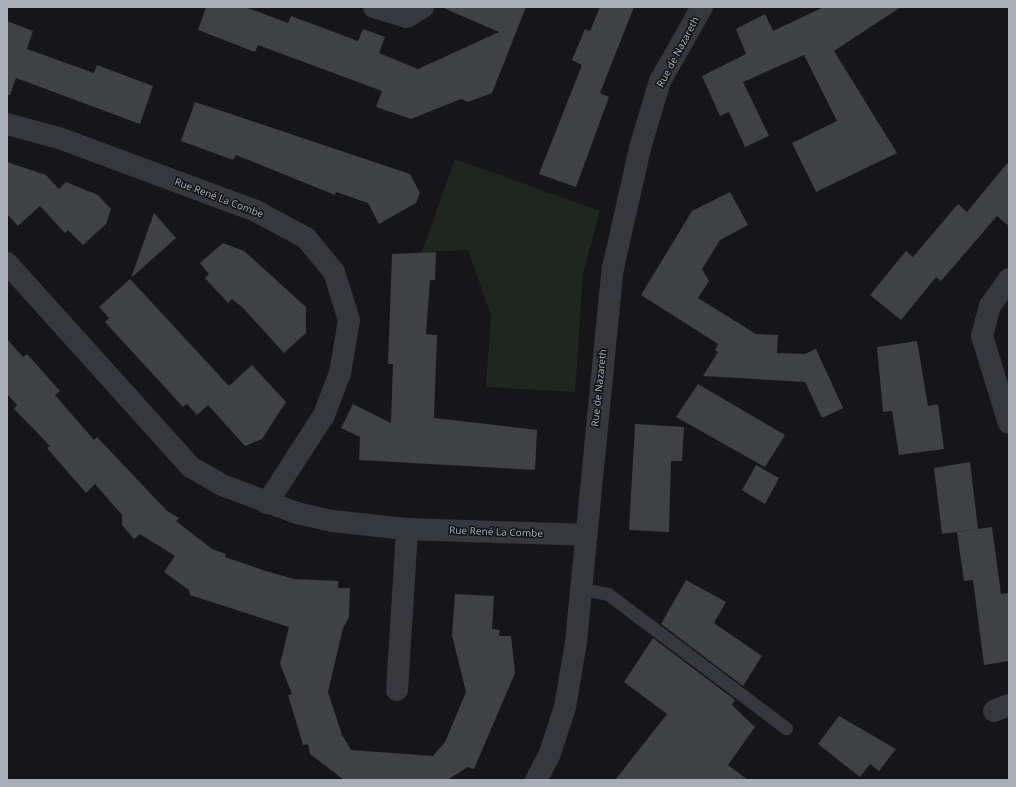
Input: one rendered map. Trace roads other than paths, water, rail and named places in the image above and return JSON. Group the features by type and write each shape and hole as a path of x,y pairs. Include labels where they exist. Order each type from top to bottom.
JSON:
{"street":[{"path":"374,7 407,17 423,7"},
{"name":"Rue de Nazareth","path":"536,780 549,756 564,708 582,589 584,535 612,268 640,148 660,82 702,7"},
{"name":"Rue René La Combe","path":"7,124 59,138 256,211 306,238 334,272 349,320 340,373 324,415 267,503"},
{"name":"Rue René La Combe","path":"7,263 190,467 267,503 332,521 407,529 584,535"},
{"path":"1009,279 990,306 982,336 1009,423"},
{"path":"397,690 407,529"}],"lane":[{"path":"582,589 608,594 786,728"}]}
